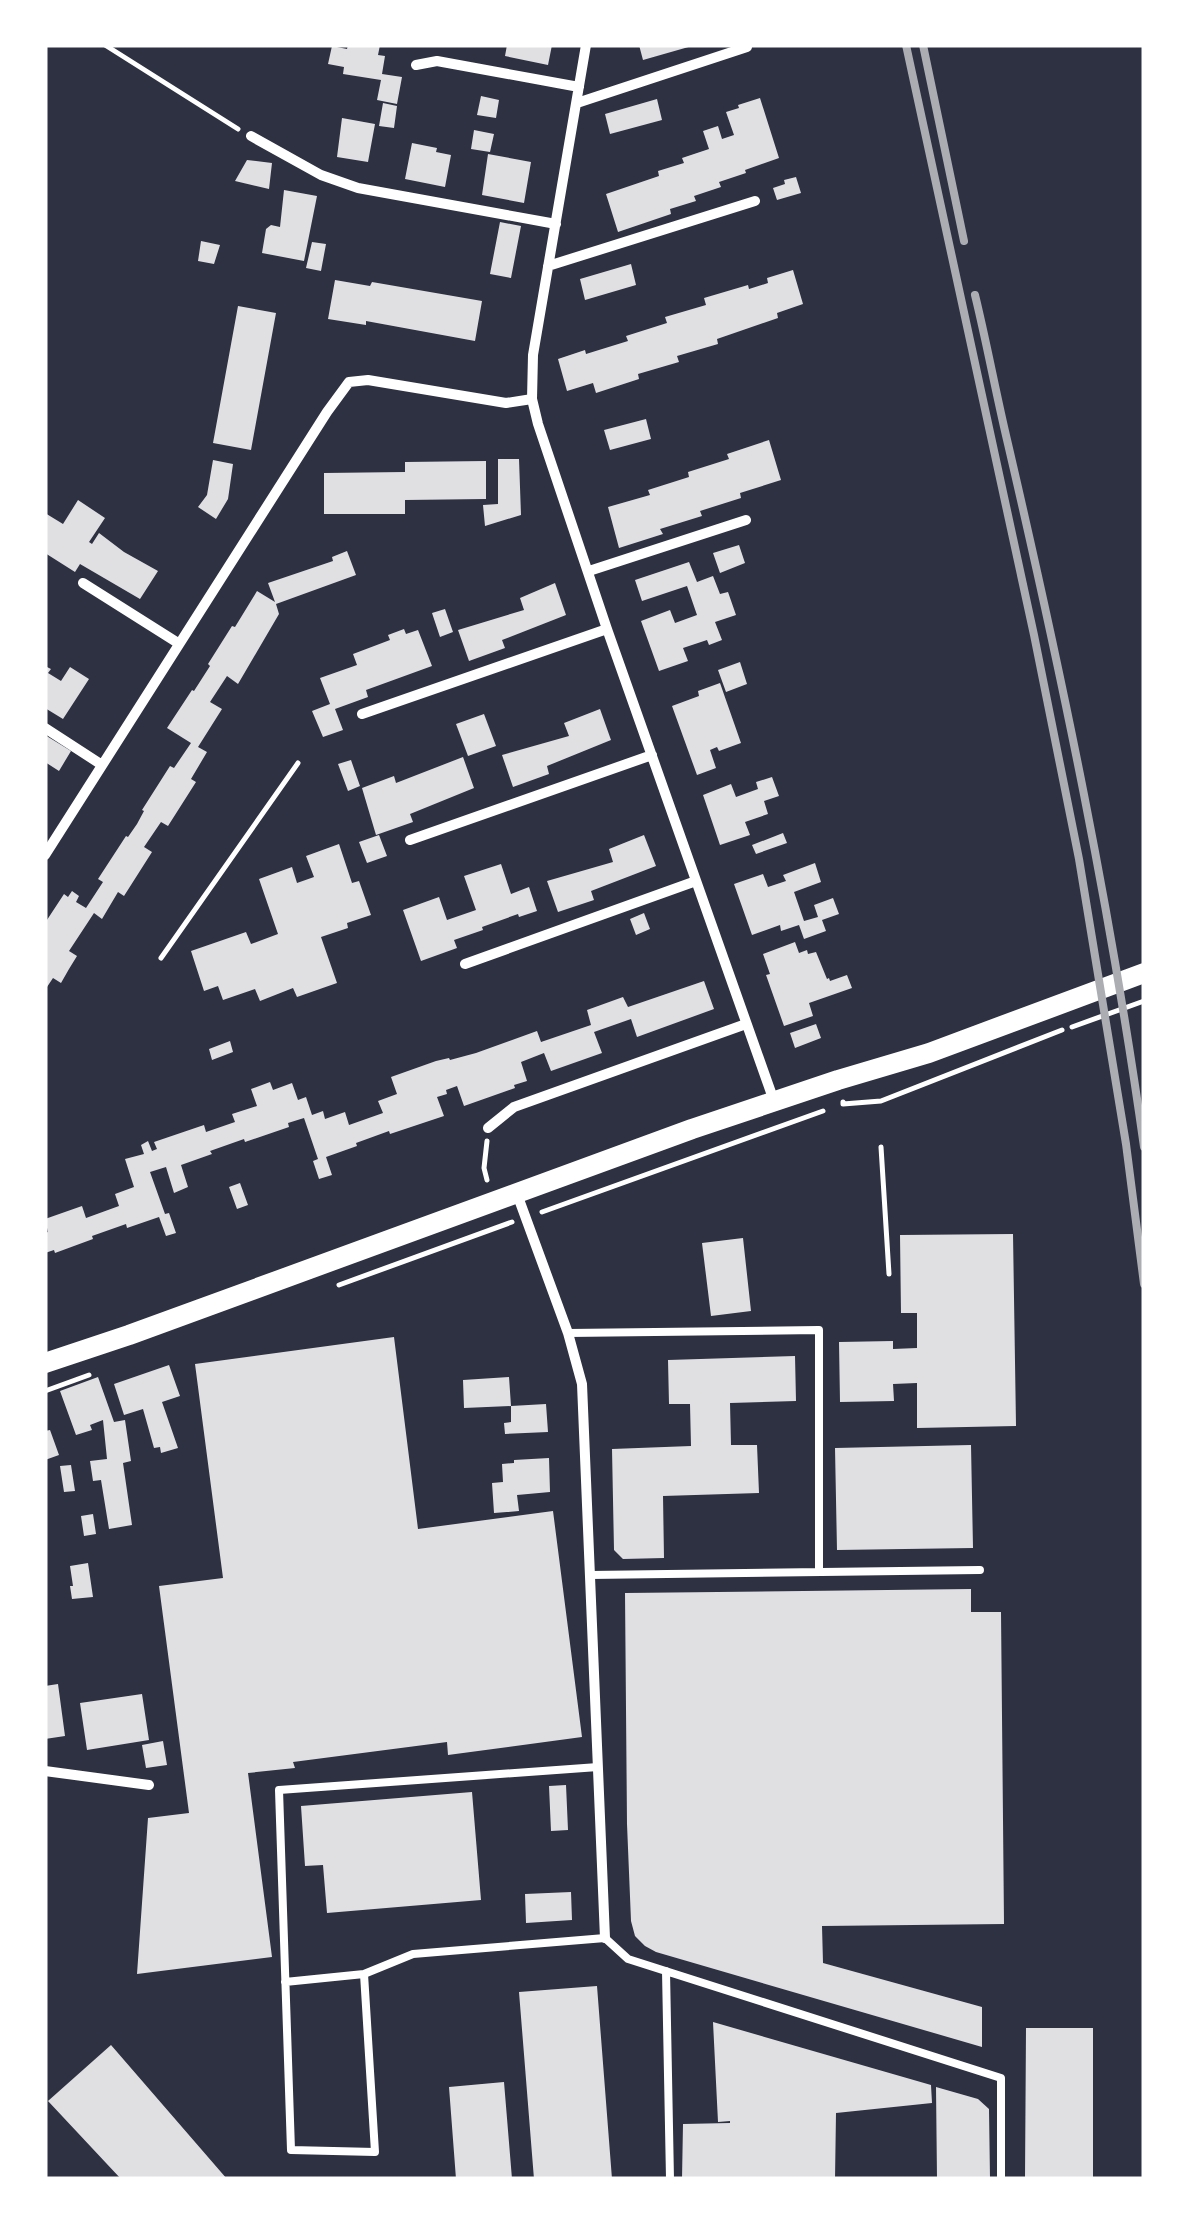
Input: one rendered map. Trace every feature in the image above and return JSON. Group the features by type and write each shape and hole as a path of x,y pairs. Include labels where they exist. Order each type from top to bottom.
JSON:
{"main road":[{"path":"45,1363 692,1128 930,1053 1144,973"}],"street":[{"path":"586,45 533,355 532,398 607,629 774,1101"},
{"path":"576,104 747,47"},
{"path":"416,65 436,60 580,86"},
{"path":"250,136 321,174 358,188 556,224"},
{"path":"548,266 754,201"},
{"path":"45,855 327,412 350,382 368,380 506,403 532,398"},
{"path":"589,571 746,520"},
{"path":"83,582 178,644"},
{"path":"362,714 607,629"},
{"path":"45,728 102,764"},
{"path":"410,840 652,755"},
{"path":"464,964 696,881"},
{"path":"488,1128 514,1106 746,1024"},
{"path":"517,1194 568,1333 582,1384 605,1938"},
{"path":"45,1772 149,1785"}],"lane":[{"path":"568,1333 819,1330 818,1572"},
{"path":"590,1574 980,1570"},
{"path":"364,1974 374,2152 291,2150 279,1790 598,1767"},
{"path":"286,1982 364,1974 413,1954 605,1938 628,1959 1001,2078 1001,2179"},
{"path":"666,1971 670,2179"}],"path":[{"path":"105,45 250,136"},
{"path":"161,958 298,763"},
{"path":"1074,1026 1144,1002"},
{"path":"525,1218 824,1111"},
{"path":"488,1128 484,1168 492,1203"},
{"path":"882,1147 889,1274"}],"building":[{"path":"348,45 380,45 378,55 385,56 382,74 402,77 397,104 377,100 381,80 343,74 344,67 328,64 332,46 347,49"},
{"path":"507,45 552,45 548,65 505,56"},
{"path":"639,45 692,45 692,46 643,60"},
{"path":"481,96 499,100 496,118 477,115"},
{"path":"760,98 779,158 719,182 721,187 694,196 696,201 670,209 671,214 618,232 606,194 659,176 658,171 684,163 682,158 709,149 703,131 718,126 722,139 734,135 726,112"},
{"path":"657,99 662,120 610,134 605,114"},
{"path":"383,103 397,106 394,128 379,126"},
{"path":"342,118 375,124 368,162 337,157"},
{"path":"474,130 494,134 490,152 471,149"},
{"path":"412,143 451,155 445,187 405,179"},
{"path":"488,154 531,162 524,203 482,195"},
{"path":"247,160 272,163 269,189 235,181"},
{"path":"796,177 801,193 777,200 773,188"},
{"path":"284,190 317,196 304,261 262,253 266,229 271,225 280,227"},
{"path":"500,222 521,226 511,278 490,274"},
{"path":"201,241 220,245 214,264 198,261"},
{"path":"312,242 326,244 321,271 306,268"},
{"path":"631,264 636,285 585,300 580,279"},
{"path":"793,270 803,304 777,313 778,318 717,339 718,344 677,356 679,362 638,374 639,379 596,393 593,383 567,391 558,359 628,341 626,336 667,323 665,317 706,305 704,298 748,285 749,289"},
{"path":"335,280 370,286 372,282 482,301 475,341 366,321 366,325 328,319"},
{"path":"238,306 276,313 251,450 213,443"},
{"path":"646,419 651,439 610,450 604,430"},
{"path":"769,440 781,480 700,511 702,516 660,529 663,534 619,548 608,507 650,495 648,490 689,477 688,472"},
{"path":"498,459 519,459 521,515 485,526 483,505 498,504"},
{"path":"213,460 233,464 228,499 216,519 198,507 207,495"},
{"path":"486,461 486,499 405,500 405,514 324,514 324,473 405,472 405,462"},
{"path":"78,500 105,518 89,542 92,544 99,533 158,571 140,599 80,564 75,572 45,553 45,513 63,524"},
{"path":"739,545 745,563 720,573 713,553"},
{"path":"347,551 356,575 276,604 279,614 238,684 227,676 210,702 222,709 198,747 207,752 191,779 196,782 168,826 161,822 144,847 152,852 124,896 118,892 102,919 94,913 69,951 77,956 61,983 53,978 45,990 45,923 64,894 68,897 72,891 79,896 76,902 86,908 103,882 98,879 137,824 170,766 174,768 191,743 167,728 232,626 235,627 257,591 275,602 268,583 333,561 332,557"},
{"path":"689,562 697,582 713,576 720,594 728,592 736,615 715,622 722,640 709,645 707,640 683,648 688,661 659,671 641,621 670,610 675,623 697,615 687,586 642,601 635,580"},
{"path":"555,583 566,615 502,640 505,648 469,661 458,630 524,610 520,598"},
{"path":"445,609 453,632 440,637 432,613"},
{"path":"404,629 406,634 418,630 432,666 366,690 368,697 335,709 343,730 323,737 312,711 330,704 320,678 357,665 353,654 390,640 388,635"},
{"path":"740,662 747,684 726,692 718,670"},
{"path":"45,666 51,669 48,673 61,681 70,667 89,679 63,719 45,708"},
{"path":"720,683 741,743 710,750 716,768 697,775 672,706"},
{"path":"600,709 611,740 547,766 549,774 513,787 502,755 569,736 564,723"},
{"path":"484,714 496,746 468,756 456,724"},
{"path":"45,735 71,751 59,771 45,762"},
{"path":"463,757 474,788 410,814 413,822 376,835 362,788 394,776 396,783"},
{"path":"351,760 360,786 348,791 338,764"},
{"path":"772,777 779,796 764,801 768,814 745,822 750,835 720,845 703,795 731,784 736,797 758,789 756,782"},
{"path":"783,833 787,843 756,854 752,845"},
{"path":"379,835 387,856 367,863 359,842"},
{"path":"644,835 656,866 591,891 594,900 558,912 547,881 613,862 609,849"},
{"path":"339,844 352,883 359,881 371,915 321,937 337,983 297,997 293,988 260,1001 255,989 223,1000 218,986 204,991 191,951 246,932 251,944 278,934 259,879 292,867 297,883 314,877 306,856"},
{"path":"815,863 821,882 794,892 804,921 818,917 814,905 833,898 839,914 822,920 826,931 804,939 799,925 781,931 780,925 752,935 734,884 763,874 768,887 786,881 783,875"},
{"path":"501,864 511,894 529,887 537,911 482,927 483,930 454,940 457,948 421,961 403,910 439,897 447,920 476,910 464,876"},
{"path":"644,913 650,929 636,935 630,919"},
{"path":"795,942 799,953 816,952 827,979 847,975 852,988 809,1003 813,1016 784,1026 763,954"},
{"path":"704,981 714,1009 637,1037 631,1019 594,1032 602,1053 551,1071 544,1053 521,1062 527,1081 464,1106 457,1086 446,1090 447,1094 437,1097 444,1116 390,1134 389,1131 326,1157 332,1175 319,1179 313,1161 318,1159 304,1118 288,1123 289,1127 245,1142 244,1139 181,1165 188,1187 174,1193 166,1167 150,1172 176,1233 166,1236 159,1217 127,1228 126,1224 55,1253 45,1253 45,1219 82,1206 86,1218 119,1206 115,1194 134,1187 125,1159 144,1154 141,1145 148,1141 152,1151 157,1149 154,1142 204,1125 206,1132 235,1122 232,1114 257,1106 251,1089 270,1082 273,1090 292,1083 298,1100 306,1097 312,1115 323,1111 325,1119 345,1112 349,1125 383,1113 378,1101 397,1094 391,1077 537,1031 541,1042 591,1025 587,1010 623,997 628,1007"},
{"path":"816,1024 821,1038 795,1048 790,1033"},
{"path":"230,1041 233,1052 212,1060 209,1049"},
{"path":"240,1183 248,1205 237,1209 229,1187"},
{"path":"1013,1234 1016,1426 917,1428 917,1383 893,1384 894,1401 840,1402 839,1342 893,1341 893,1349 917,1348 917,1313 901,1313 900,1235"},
{"path":"743,1238 751,1311 711,1316 702,1243"},
{"path":"394,1337 418,1529 553,1511 582,1737 448,1755 447,1742 293,1762 295,1768 248,1773 272,1957 137,1974 148,1818 189,1813 159,1586 223,1578 195,1364"},
{"path":"795,1356 796,1401 730,1403 731,1445 757,1445 759,1493 663,1496 664,1558 623,1559 614,1550 612,1449 691,1446 690,1404 669,1404 668,1360"},
{"path":"169,1365 180,1396 162,1402 178,1448 161,1453 160,1447 154,1448 143,1409 124,1415 114,1384"},
{"path":"98,1377 114,1422 125,1420 131,1461 123,1463 132,1525 109,1529 101,1480 93,1481 90,1461 107,1459 103,1420 90,1425 92,1430 76,1435 60,1391"},
{"path":"509,1377 511,1406 464,1408 463,1380"},
{"path":"546,1404 548,1432 505,1434 504,1423 511,1422 511,1406"},
{"path":"50,1430 59,1455 45,1460 45,1431"},
{"path":"971,1445 973,1548 837,1550 835,1448"},
{"path":"549,1458 550,1492 517,1495 519,1511 494,1513 492,1483 503,1482 502,1464"},
{"path":"71,1465 75,1491 64,1492 60,1466"},
{"path":"93,1514 96,1534 84,1536 81,1516"},
{"path":"88,1563 93,1597 72,1599 70,1566"},
{"path":"971,1589 971,1612 1001,1612 1004,1924 822,1926 823,1963 982,2007 982,2047 645,1946 635,1936 631,1921 625,1593"},
{"path":"58,1684 65,1736 45,1739 45,1686"},
{"path":"142,1694 149,1740 87,1750 80,1703"},
{"path":"163,1741 167,1765 146,1768 142,1745"},
{"path":"566,1785 568,1830 551,1831 549,1786"},
{"path":"472,1792 481,1900 327,1913 323,1865 305,1866 301,1806"},
{"path":"571,1892 572,1920 526,1923 525,1894"},
{"path":"597,1986 612,2179 534,2179 519,1992"},
{"path":"713,2022 931,2085 932,2103 836,2113 835,2179 682,2179 683,2124 730,2123 718,2122"},
{"path":"1026,2028 1093,2028 1093,2179 1025,2179"},
{"path":"111,2045 227,2179 121,2179 48,2101"},
{"path":"504,2082 512,2179 456,2179 449,2087"},
{"path":"936,2087 978,2099 989,2109 990,2179 937,2179"}],"railway":[{"path":"906,45 1079,859 1126,1144 1144,1284"},
{"path":"923,45 964,241"},
{"path":"975,295 1084,794 1144,1147"}]}
